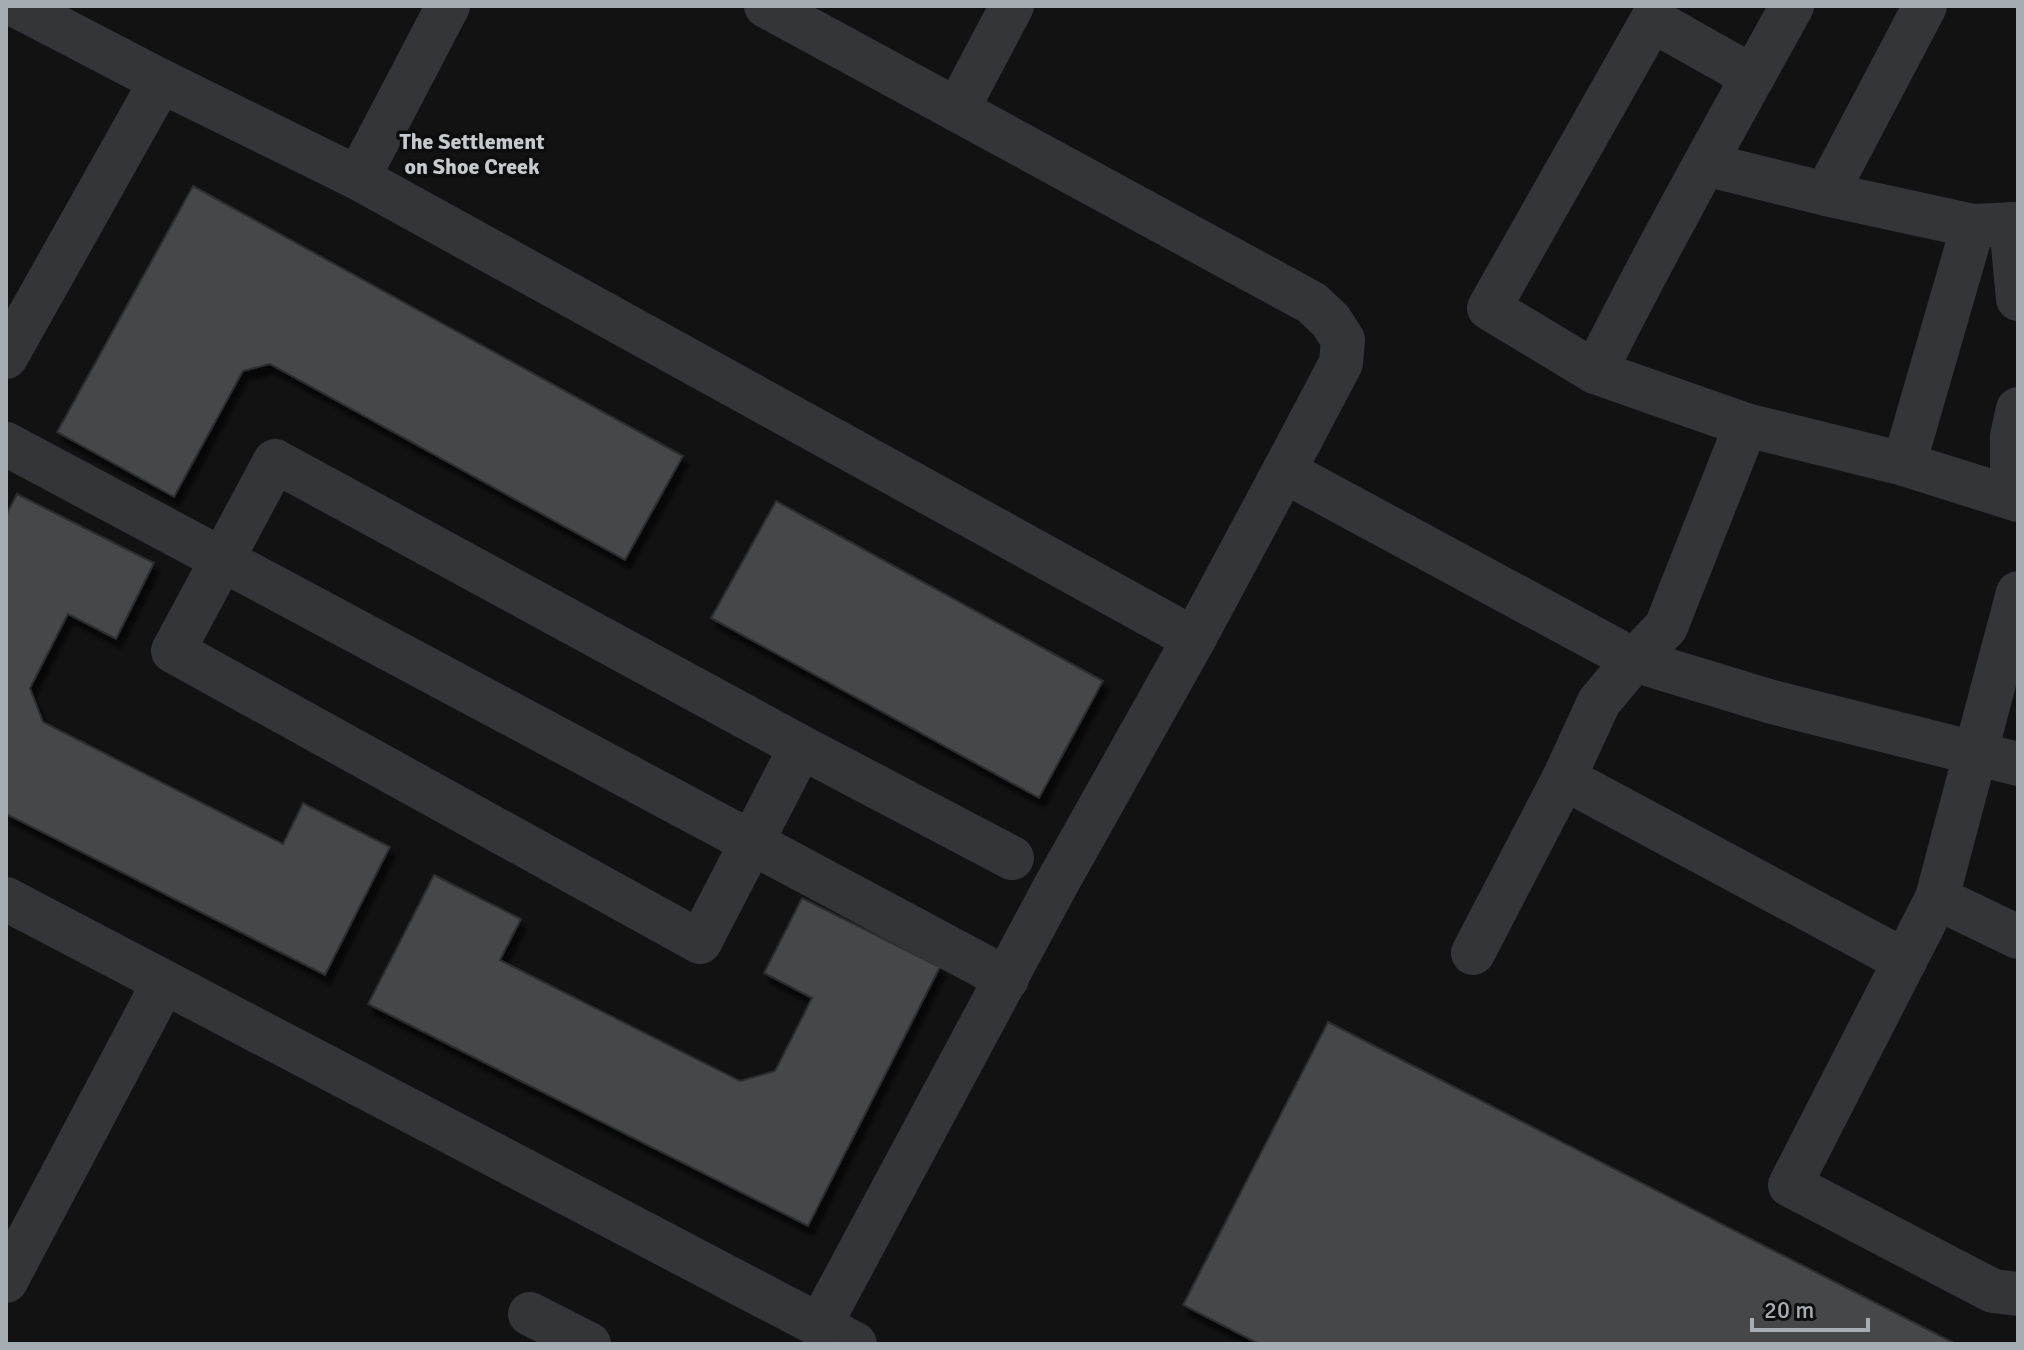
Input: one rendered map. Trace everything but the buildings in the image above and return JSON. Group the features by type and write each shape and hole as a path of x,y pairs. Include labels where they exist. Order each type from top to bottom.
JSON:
{"lane":[{"path":"17,6 358,178 1194,639"},
{"path":"358,178 448,6"},
{"path":"6,899 837,1335 1007,979 1341,363 1343,340 1331,321 1312,303 766,6"},
{"path":"957,110 1012,6"},
{"path":"1595,372 1655,253 1792,6"},
{"path":"1826,194 1925,6"},
{"path":"1753,77 1652,20 1489,308 1595,372 1746,425 1904,464 2015,485 2012,436 2018,409"},
{"path":"6,357 20,295 161,81"},
{"path":"1705,164 1826,194 2001,225"},
{"path":"2001,225 2018,299"},
{"path":"1904,464 2001,225"},
{"path":"1473,953 1564,778 1599,702 1666,627 1746,425"},
{"path":"6,444 223,558 751,845 1007,979"},
{"path":"801,747 700,942 173,651 275,461 1012,858"},
{"path":"1284,471 1634,660 1772,702 2018,764"},
{"path":"2018,593 2010,654 1975,753 1937,898 1790,1185 1993,1291 2018,1294"},
{"path":"1564,778 1905,961"},
{"path":"1937,898 2018,937"},
{"path":"6,1281 164,982"},
{"path":"530,1314 589,1344"}],"district":[{"name":"The Settlement on Shoe Creek","path":"472,154"}]}
